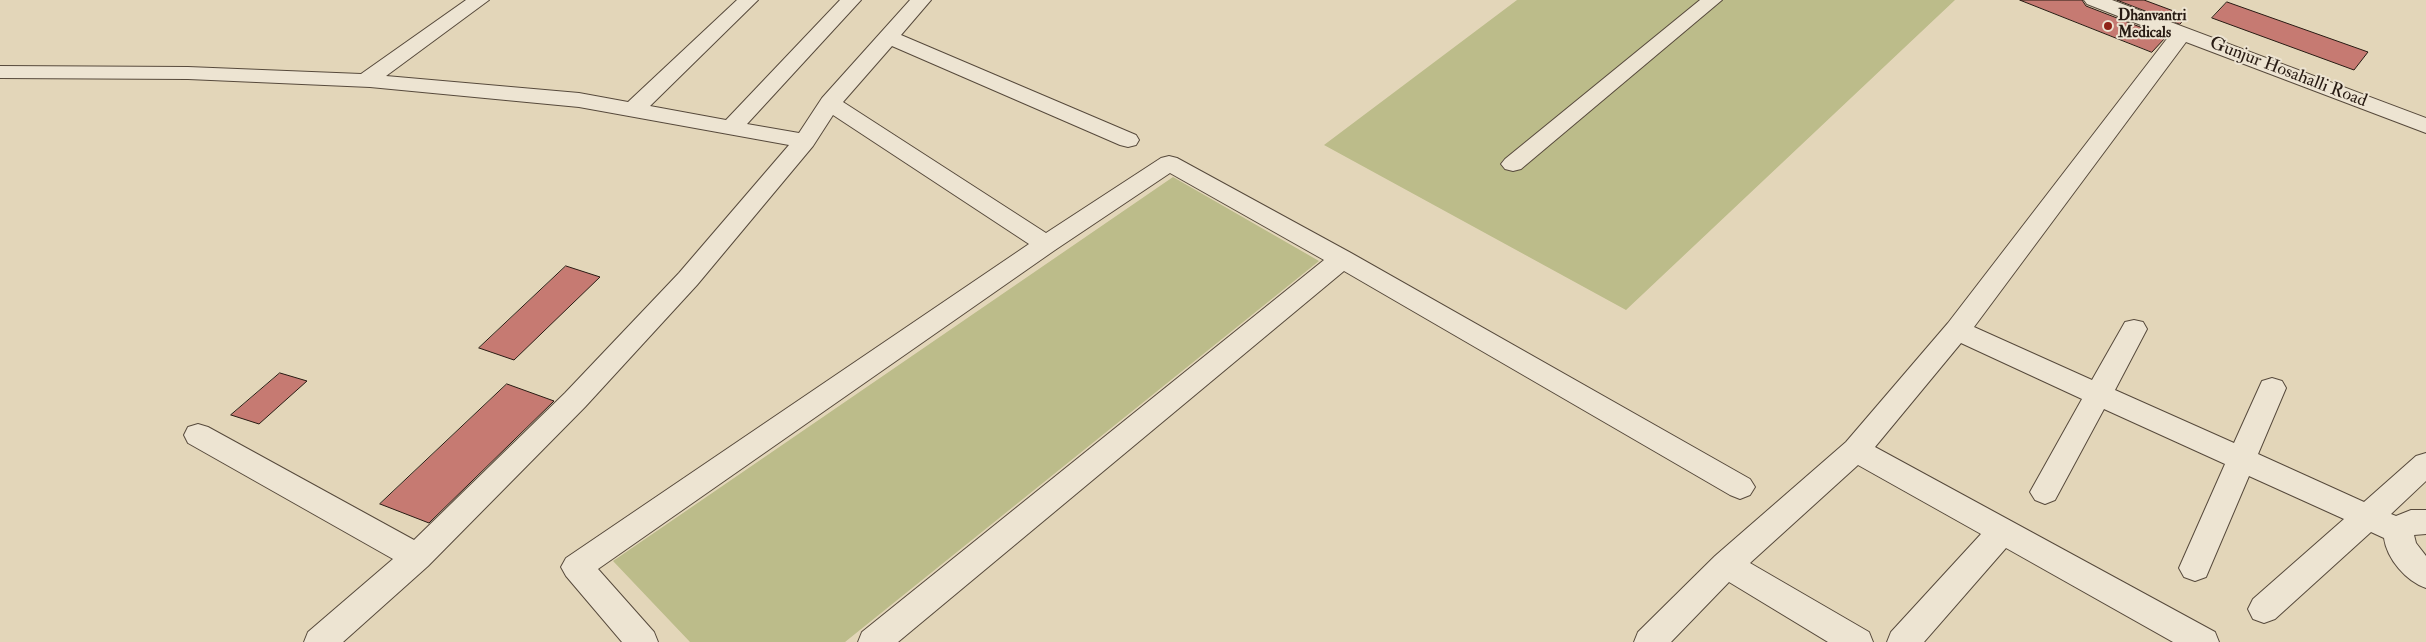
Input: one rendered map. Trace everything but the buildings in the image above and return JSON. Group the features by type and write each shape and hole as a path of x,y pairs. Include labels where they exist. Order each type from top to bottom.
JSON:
{"street":[{"path":"365,81 480,0"},
{"path":"633,110 748,0"},
{"path":"732,128 851,0"},
{"path":"320,642 417,557 575,400 688,279 805,141 830,103 921,0"},
{"path":"1512,164 1712,0"},
{"name":"Gunjur Hosahalli Road","path":"2094,0 2426,126"},
{"path":"1650,642 1726,565 1856,450 1957,330 2182,33"},
{"path":"889,37 1128,140"},
{"path":"0,72 188,72 365,81 579,100 805,141"},
{"path":"830,103 1046,244"},
{"path":"642,642 578,567 1046,244 1169,163 1342,259 1740,487"},
{"path":"874,642 1342,259"},
{"path":"2045,492 2134,329"},
{"path":"1957,330 2367,517 2413,527"},
{"path":"2195,568 2272,388"},
{"path":"198,436 417,557"},
{"path":"1856,450 2203,642"},
{"path":"2264,609 2426,464"},
{"path":"2413,527 2398,540 2403,552 2426,575"},
{"path":"1903,642 2003,531"},
{"path":"1726,565 1857,642"}],"green space":[{"path":"1517,0 1955,0 1626,310 1324,145"},
{"path":"1173,177 1319,261 845,642 690,642 613,561"}],"place":[{"name":"Dhanvantri Medicals","path":"2108,26"}]}
